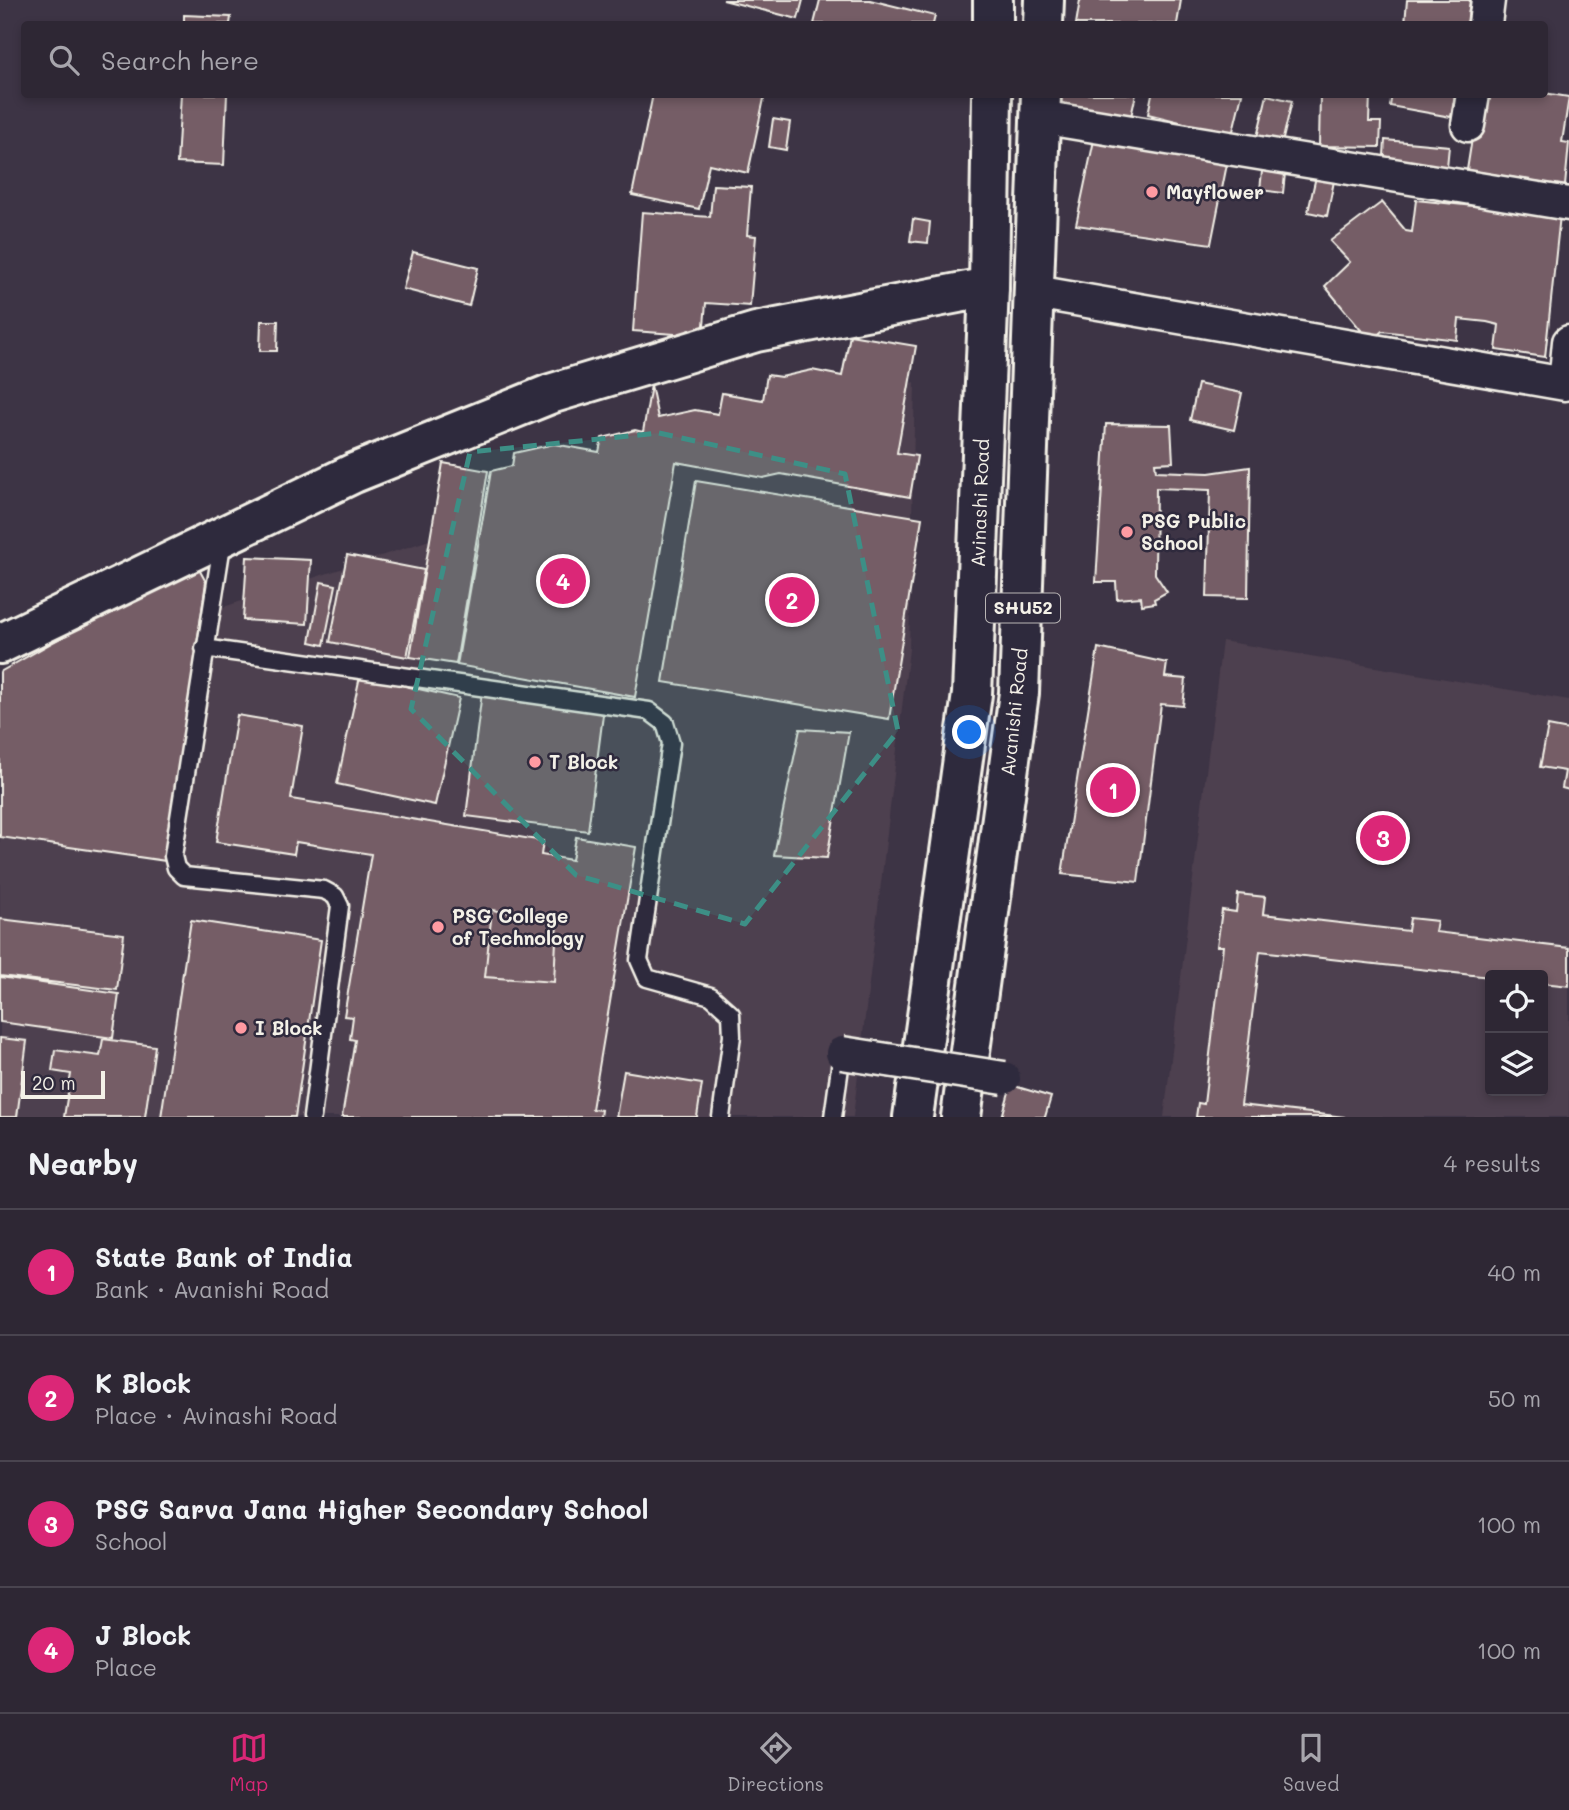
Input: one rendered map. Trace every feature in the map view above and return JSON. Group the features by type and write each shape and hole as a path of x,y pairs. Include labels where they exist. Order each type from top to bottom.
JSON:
{"main road":[{"path":"993,0 993,21"},
{"path":"1043,21 1044,0"},
{"name":"Avinashi Road","path":"913,1117 972,694 989,287 992,98"},
{"name":"Avanishi Road","path":"961,1117 1019,693 1040,106"},
{"path":"0,644 354,473 550,394 756,332 989,287"}],"street":[{"path":"1485,21 1488,0"},
{"path":"1040,106 1569,204"},
{"path":"1035,292 1565,384 1569,342"},
{"path":"842,1053 1004,1078"}],"lane":[{"path":"224,535 173,856 176,868 184,876 324,890 335,896 340,906 312,1117"},
{"path":"204,648 649,710 665,723 671,743 639,960 647,978 711,996 731,1014 732,1036 721,1117"},
{"path":"833,1117 842,1053"}],"highlighted area":[{"path":"659,433 845,474 898,731 745,924 576,875 411,709 470,452"}],"shaded area":[{"name":"PSG College of Technology","path":"915,382 909,649 853,1117 0,1117 0,737 205,613"},
{"path":"1222,641 1569,700 1569,1117 1164,1117"}],"building":[{"path":"723,0 803,0 798,19"},
{"path":"820,0 870,0 935,16 934,21 815,21"},
{"path":"1080,0 1181,0 1178,21 1076,21"},
{"path":"1407,0 1470,0 1467,21 1405,21"},
{"path":"184,15 231,17 230,21 184,21"},
{"path":"1548,94 1569,97 1562,142 1569,143 1565,186 1467,170 1478,98 1548,98"},
{"path":"181,98 227,98 224,165 177,163"},
{"path":"652,98 764,98 748,173 709,164 699,209 632,195"},
{"path":"1058,98 1135,98 1130,121 1057,103"},
{"path":"1151,98 1241,98 1232,135 1148,114"},
{"path":"1266,98 1292,101 1282,143 1257,137"},
{"path":"1320,98 1370,98 1369,122 1381,122 1380,147 1319,146"},
{"path":"1391,98 1454,98 1451,117 1390,106"},
{"path":"773,119 790,122 786,150 769,147"},
{"name":"Mayflower","path":"1094,140 1228,159 1211,244 1076,225"},
{"path":"1385,140 1449,146 1446,177 1383,171"},
{"path":"1263,162 1286,164 1283,193 1260,190"},
{"path":"1317,172 1335,176 1327,216 1308,212"},
{"path":"713,185 751,187 747,235 756,236 750,306 706,303 703,336 633,331 642,212 710,217"},
{"path":"1416,200 1560,215 1545,357 1496,350 1499,325 1487,322 1459,319 1457,340 1382,331 1372,340 1360,329 1325,286 1350,262 1330,241 1382,202 1406,231 1412,232"},
{"path":"913,219 930,222 928,243 910,241"},
{"path":"413,252 478,268 469,306 403,289"},
{"path":"261,321 278,321 277,351 260,351"},
{"path":"850,335 916,346 897,453 917,456 910,497 781,474 763,478 676,462 635,697 457,665 491,471 512,466 514,453 554,444 599,452 602,438 635,430 643,432 651,385 658,418 695,410 718,414 722,393 763,400 767,375 781,377 812,370 842,376"},
{"path":"1198,384 1242,393 1234,430 1190,420"},
{"name":"PSG Public School","path":"1106,424 1171,425 1173,462 1155,463 1156,471 1209,473 1250,467 1248,598 1207,597 1210,490 1156,488 1155,574 1167,592 1154,599 1155,603 1142,605 1141,597 1117,599 1116,582 1096,582"},
{"path":"443,463 488,471 456,664 410,657"},
{"path":"696,481 922,518 889,719 663,682"},
{"path":"347,555 424,570 407,657 330,642"},
{"path":"247,557 311,560 307,624 243,620"},
{"path":"195,562 206,582 166,861 0,837 0,672"},
{"path":"321,582 336,585 324,645 310,642"},
{"path":"1098,648 1167,663 1165,677 1186,679 1183,706 1161,704 1138,882 1062,874"},
{"path":"360,676 459,698 435,805 337,784"},
{"name":"T Block","path":"482,692 604,707 588,831 466,816"},
{"path":"237,715 303,726 291,799 543,841 541,855 572,860 576,837 636,847 592,1109 601,1110 600,1117 342,1117 355,1040 350,1039 353,1017 344,1016 371,854 296,842 294,854 216,842"},
{"path":"1548,726 1569,730 1569,790 1562,788 1565,771 1540,767"},
{"path":"800,729 849,732 827,858 774,855"},
{"path":"1238,894 1265,897 1263,914 1408,931 1410,918 1437,921 1435,932 1569,948 1569,986 1548,984 1548,970 1485,970 1485,976 1260,951 1241,1105 1345,1117 1196,1117 1198,1103 1204,1104 1223,946 1217,946 1222,910 1236,912"},
{"path":"492,910 557,920 554,982 485,977"},
{"path":"0,919 124,934 117,990 0,976"},
{"name":"I Block","path":"191,920 321,940 295,1117 161,1117"},
{"path":"0,977 119,994 113,1038 0,1022"},
{"path":"0,1038 27,1041 17,1117 0,1117"},
{"path":"103,1039 155,1046 145,1117 64,1117 71,1074 52,1071 55,1050 100,1056"},
{"path":"624,1071 702,1084 697,1117 616,1117"},
{"path":"1011,1085 1051,1097 1045,1117 1002,1117"}],"place":[{"name":"Mayflower","path":"1152,192"},
{"name":"PSG Public School","path":"1127,532"},
{"name":"J Block","path":"563,581"},
{"name":"K Block","path":"792,600"},
{"name":"T Block","path":"535,762"},
{"name":"State Bank of India","path":"1113,790"},
{"name":"PSG Sarva Jana Higher Secondary School","path":"1383,838"},
{"name":"PSG College of Technology","path":"438,927"},
{"name":"I Block","path":"241,1028"}]}
